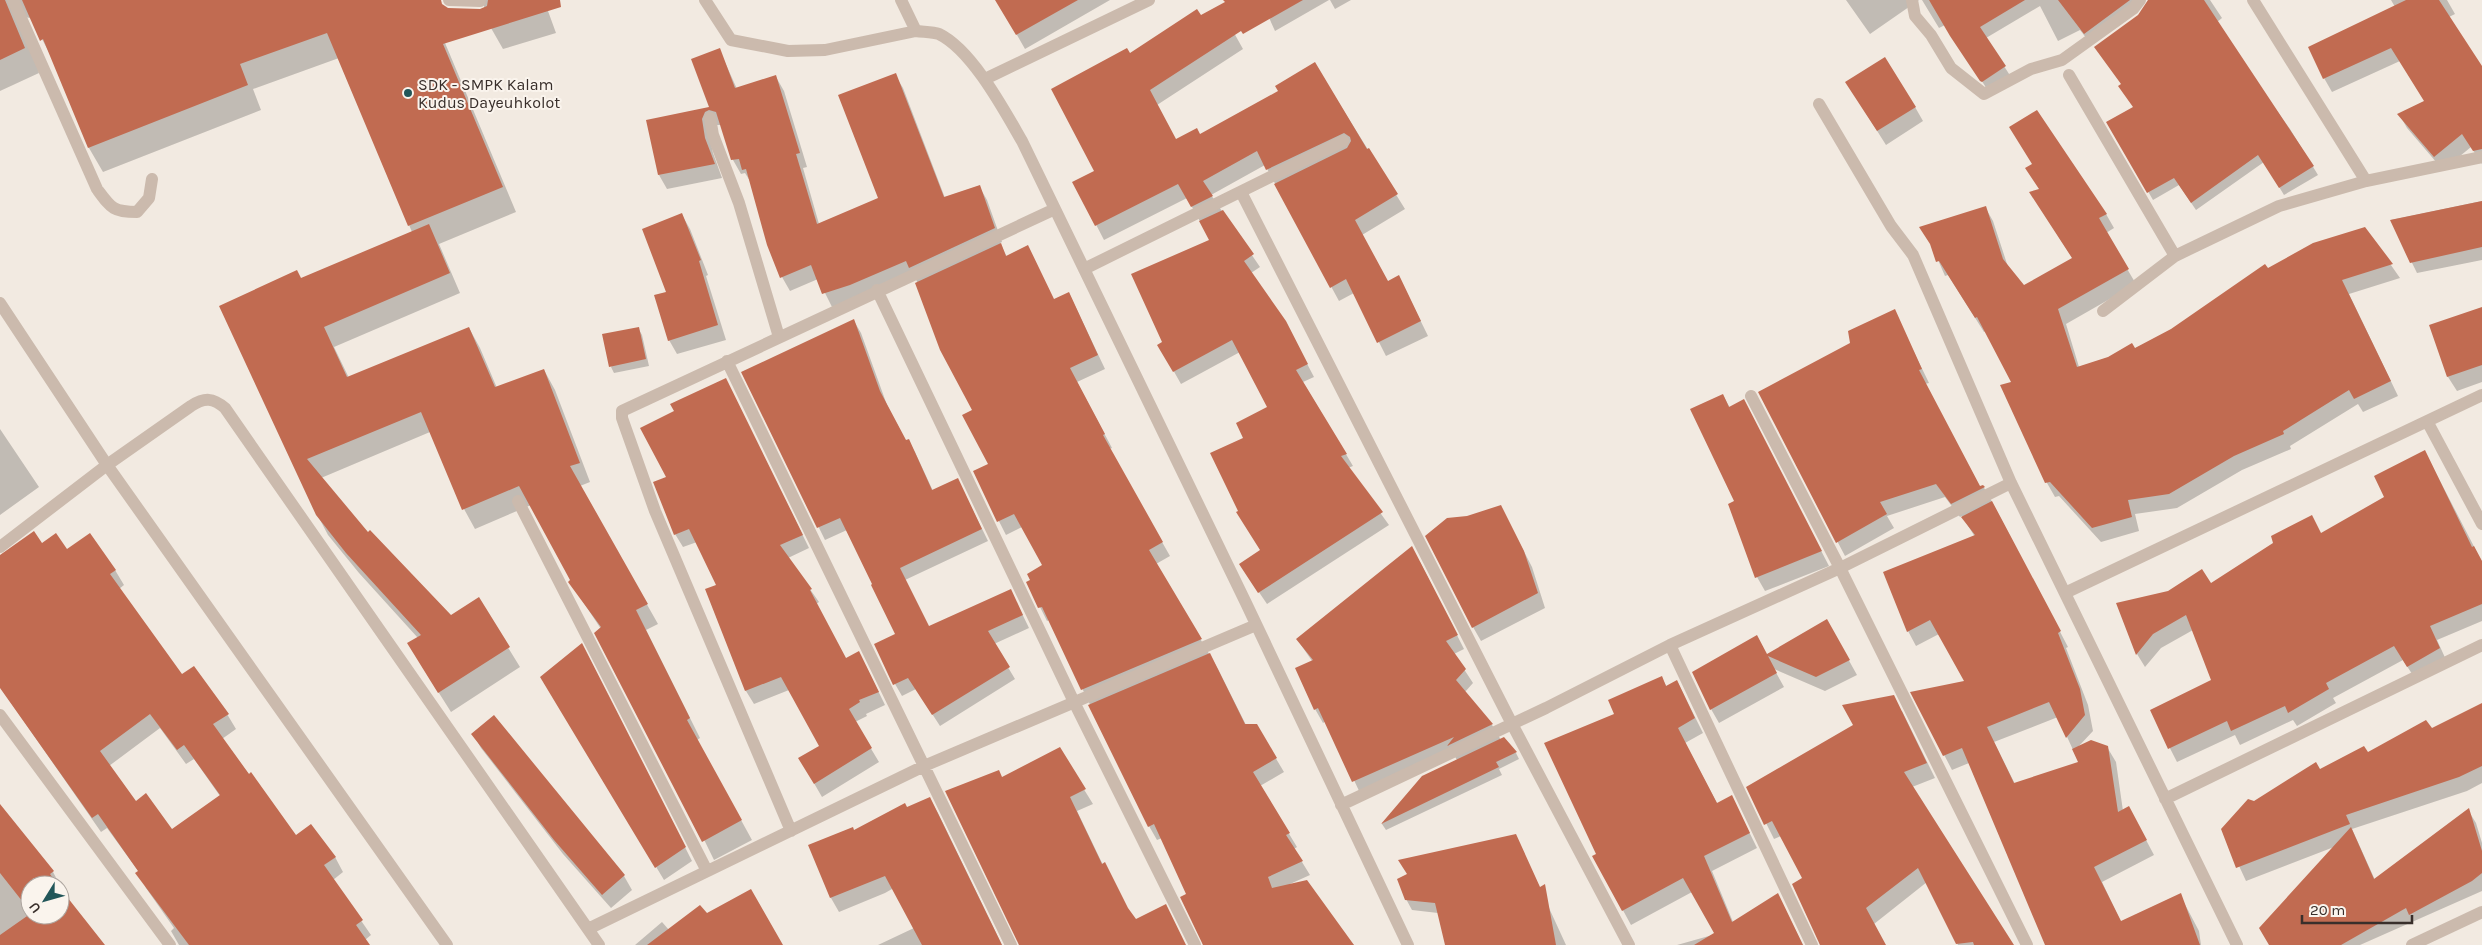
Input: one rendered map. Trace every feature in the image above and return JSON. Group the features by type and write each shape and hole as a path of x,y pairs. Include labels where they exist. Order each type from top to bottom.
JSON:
{"street":[{"path":"13,0 97,189 111,209 123,212 137,212 149,198 152,179"},
{"path":"449,0 480,1"},
{"path":"705,0 731,40 788,50 825,50 916,30 938,34 954,46 985,78 1022,141 1408,945"},
{"path":"901,0 916,30"},
{"path":"985,78 1149,0"},
{"path":"1912,0 1915,16 1931,35 1951,68 1984,94 2031,69 2062,60 2133,8 2140,0"},
{"path":"2253,0 2366,180"},
{"path":"2069,75 2175,256"},
{"path":"1819,104 1891,226 1913,255 2011,483 2237,945"},
{"path":"710,118 713,134 739,203 779,337"},
{"path":"1084,269 1343,141"},
{"path":"2103,311 2175,256 2279,206 2366,180 2482,157"},
{"path":"1241,192 1512,724 1629,945"},
{"path":"791,831 655,511 622,418 624,408 1055,209"},
{"path":"877,290 1074,702 1195,945"},
{"path":"0,303 107,465 447,945"},
{"path":"727,361 1011,945"},
{"path":"2065,593 2482,394"},
{"path":"1751,396 1840,568 2027,945"},
{"path":"0,547 107,465 201,400 208,399 218,402 225,408 599,945"},
{"path":"2427,421 2482,524"},
{"path":"1341,805 1512,724 1670,645 1840,568 2011,483"},
{"path":"518,501 707,871"},
{"path":"588,929 924,766 1256,625"},
{"path":"1670,645 1812,945"},
{"path":"2165,799 2482,646"},
{"path":"0,715 170,945"},
{"path":"2412,945 2482,912"}],"building":[{"path":"0,0 5,0 25,48 0,60"},
{"path":"22,0 441,0 442,4 448,8 480,9 487,6 488,0 560,0 561,7 443,44 503,187 408,226 327,33 240,64 248,85 88,148 43,39 40,41"},
{"path":"995,0 1078,0 1016,35"},
{"path":"1223,0 1303,0 1243,34 1241,31 1150,90 1176,139 1197,128 1200,134 1278,91 1275,86 1315,62 1367,149 1369,148 1398,194 1355,220 1388,281 1399,275 1421,321 1377,343 1346,279 1330,288 1274,184 1347,148 1351,141 1350,137 1344,133 1266,170 1257,151 1203,181 1213,196 1191,207 1178,184 1095,226 1072,182 1094,171 1051,89 1127,48 1130,53 1197,9 1201,15 1225,2"},
{"path":"1929,0 2025,0 1980,27 2006,66 1982,82 1980,81"},
{"path":"2058,0 2130,0 2084,34"},
{"path":"2148,0 2204,0 2314,166 2279,188 2258,155 2191,203 2174,178 2147,193 2106,122 2133,107 2118,86 2121,84 2094,47 2138,15"},
{"path":"2406,0 2439,0 2482,66 2482,149 2473,151 2462,134 2434,157 2397,114 2424,101 2391,48 2323,79 2308,47"},
{"path":"720,48 735,88 776,75 800,153 796,154 817,224 878,198 838,95 896,73 944,197 980,185 995,228 909,268 906,261 850,285 822,294 811,265 780,278 767,245 746,169 742,170 739,159 731,160 716,112 709,110 705,112 702,119 705,138 715,164 658,175 646,120 709,107 691,59"},
{"path":"1885,57 1916,107 1877,131 1845,82"},
{"path":"2037,110 2107,214 2099,218 2129,269 2058,309 2077,367 2108,357 2132,343 2135,348 2171,329 2265,264 2268,268 2313,243 2365,227 2393,264 2342,280 2391,381 2354,399 2349,390 2283,431 2284,434 2234,456 2169,494 2128,500 2132,517 2092,528 2050,482 2045,483 2000,385 2011,382 1977,317 1975,318 1939,261 1936,262 1930,244 1919,227 1986,206 2003,259 2024,285 2072,258 2029,192 2039,189 2025,168 2032,164 2009,127"},
{"path":"2482,201 2482,247 2410,263 2390,220"},
{"path":"1223,210 1254,254 1244,261 1286,321 1308,364 1296,370 1347,454 1341,456 1383,512 1258,593 1239,564 1260,550 1236,512 1238,511 1210,453 1243,438 1236,423 1267,407 1232,340 1173,372 1157,345 1162,342 1131,274 1209,240 1199,221"},
{"path":"682,213 701,260 699,261 718,325 668,341 654,295 666,292 642,229"},
{"path":"429,224 450,273 324,327 347,377 469,327 495,387 544,369 580,463 570,466 648,604 636,610 690,718 687,720 742,820 702,842 594,633 601,627 568,582 570,580 519,486 462,510 421,412 307,459 368,532 370,530 451,615 479,597 510,647 438,693 407,643 421,635 346,553 316,515 219,306 297,270 301,278"},
{"path":"1001,243 1006,256 1028,245 1054,299 1069,292 1098,355 1070,368 1105,434 1103,435 1163,542 1149,550 1202,639 1081,690 1042,607 1038,608 1026,582 1030,580 1027,574 1042,565 1014,514 997,522 973,471 988,464 962,415 972,410 940,350 915,283"},
{"path":"2482,307 2482,365 2447,377 2429,325"},
{"path":"1895,309 1922,369 1919,370 1980,486 1983,485 1985,487 1951,504 1936,484 1880,502 1887,514 1836,543 1758,392 1850,343 1848,331"},
{"path":"854,319 880,391 906,440 909,439 932,490 958,478 982,529 900,568 929,626 1011,589 1023,615 988,631 1010,667 932,715 908,678 893,685 874,644 895,634 840,518 817,528 741,372"},
{"path":"639,327 646,359 609,367 602,334"},
{"path":"726,378 803,535 780,545 812,589 810,590 846,658 859,651 879,692 859,700 860,702 849,709 872,748 814,784 798,758 819,746 781,677 745,691 705,589 716,585 689,529 674,535 653,482 666,477 640,428 674,411 670,404"},
{"path":"1723,394 1729,407 1744,399 1822,551 1755,578 1728,504 1734,501 1690,409"},
{"path":"2425,450 2472,547 2474,546 2482,561 2482,604 2430,626 2440,648 2407,667 2394,646 2326,683 2329,689 2288,713 2285,706 2231,731 2227,721 2168,749 2150,710 2211,680 2186,615 2153,634 2136,655 2116,603 2168,591 2202,569 2211,583 2273,543 2271,536 2312,515 2321,533 2384,497 2374,476"},
{"path":"1992,501 2061,631 2058,633 2080,689 2085,715 2066,738 2049,702 1987,727 2014,783 2078,762 2072,749 2091,740 2108,746 2118,812 2129,806 2147,840 2094,867 2121,921 2181,893 2200,945 2045,945 1962,748 1943,756 1910,692 1964,681 1930,620 1907,632 1883,572 1975,535 1961,517"},
{"path":"1501,505 1524,551 1538,593 1472,628 1425,536 1447,518 1467,516"},
{"path":"34,531 42,543 56,533 67,549 90,533 116,570 110,574 182,674 194,666 229,714 213,724 249,774 251,772 296,835 311,824 336,857 324,865 363,920 356,925 370,945 189,945 135,873 138,871 98,814 92,818 0,688 0,555","holes":["150,714 177,750 184,745 220,795 172,829 146,793 136,801 100,751"]},
{"path":"1412,546 1458,635 1446,641 1466,669 1456,680 1493,724 1447,746 1454,737 1352,782 1318,708 1314,710 1295,668 1313,660 1296,639"},
{"path":"1827,619 1850,660 1816,677 1768,656 1777,673 1710,710 1692,672 1757,635 1767,654"},
{"path":"582,643 686,847 655,868 540,677"},
{"path":"1210,653 1245,724 1257,724 1277,758 1253,772 1290,833 1286,835 1303,861 1268,877 1272,888 1307,880 1354,945 1203,945 1180,897 1186,894 1154,824 1148,827 1088,705"},
{"path":"1662,676 1666,686 1677,680 1695,718 1678,728 1717,803 1732,795 1750,833 1704,856 1732,922 1778,893 1803,945 1694,945 1714,933 1683,878 1622,911 1592,856 1596,854 1544,743 1614,714 1608,700"},
{"path":"1894,695 1927,763 1904,772 2014,945 1974,945 1973,942 1956,944 1918,868 1866,908 1886,945 1820,945 1792,884 1802,878 1772,821 1764,825 1746,787 1853,725 1842,705"},
{"path":"2482,703 2482,766 2459,777 2346,815 2350,824 2236,868 2221,829 2248,799 2254,801 2316,762 2320,769 2364,746 2368,752 2426,720 2432,728"},
{"path":"494,715 625,875 602,895 554,840 471,734"},
{"path":"1504,737 1517,752 1496,762 1499,767 1381,824 1422,776"},
{"path":"1060,747 1086,789 1070,797 1102,864 1105,862 1128,908 1136,919 1166,904 1186,945 1019,945 945,791 999,770 1002,777"},
{"path":"930,797 1002,945 922,945 885,876 830,898 808,845 853,827 854,830 905,803 907,807"},
{"path":"0,804 54,871 51,875 20,875 20,898 0,873"},
{"path":"2469,808 2482,851 2482,873 2472,881 2409,915 2406,908 2341,945 2269,945 2259,928 2351,827 2374,879"},
{"path":"1516,834 1540,887 1545,884 1556,945 1445,945 1435,903 1405,900 1397,879 1407,874 1398,860"},
{"path":"751,889 783,945 647,945 700,905 707,913"},
{"path":"70,901 105,945 0,945 0,935 20,921 20,925 70,925"}],"place":[{"name":"SDK - SMPK Kalam Kudus Dayeuhkolot","path":"408,93"}]}
